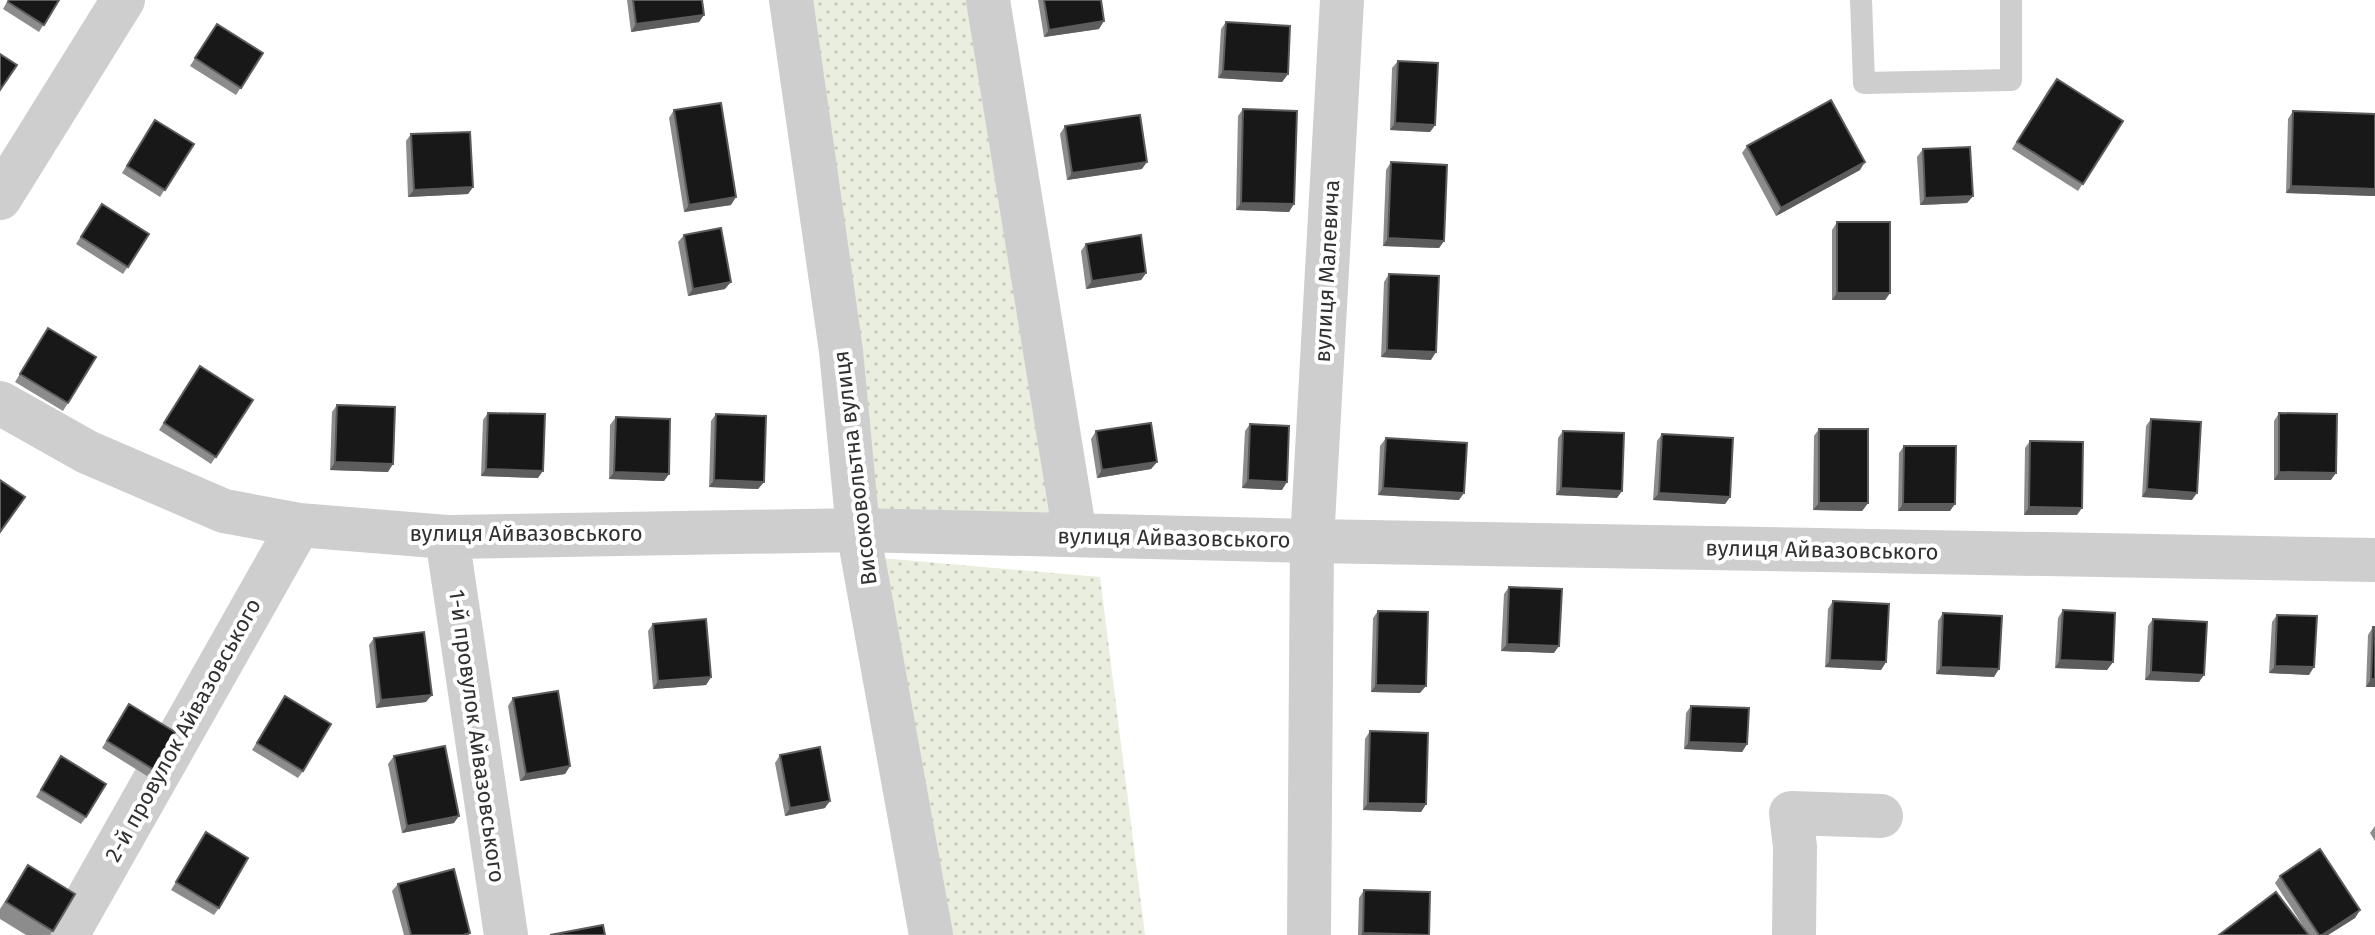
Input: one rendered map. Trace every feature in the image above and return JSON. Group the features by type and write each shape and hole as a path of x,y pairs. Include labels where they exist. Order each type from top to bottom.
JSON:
{"street":[{"path":"0,198 123,0"},
{"name":"Високовольтна вулиця","path":"791,0 841,351 858,530 931,935"},
{"path":"988,0 1075,535"},
{"name":"вулиця Малевича","path":"1312,541 1342,0"},
{"name":"вулиця Айвазовського","path":"0,403 87,452 224,511 299,525 447,537 858,530 2375,560"},
{"name":"2-й провулок Айвазовського","path":"67,935 299,525"},
{"name":"1-й провулок Айвазовського","path":"447,537 506,935"},
{"path":"1309,935 1312,541"},
{"path":"1794,935 1795,847 1791,813 1881,816"}],"lane":[{"path":"1861,0 1864,83 2011,80 2011,0"}],"green space":[{"path":"801,0 971,0 1054,521 872,509"},
{"path":"881,558 1100,577 1145,935 946,935"}],"building":[{"path":"9,0 59,0 44,25"},
{"path":"633,0 702,0 704,15 636,24"},
{"path":"1044,0 1101,0 1104,21 1049,30"},
{"path":"1226,22 1290,26 1288,74 1223,71"},
{"path":"217,24 263,53 241,88 195,58"},
{"path":"0,54 17,65 0,90"},
{"path":"1398,61 1438,63 1435,125 1395,123"},
{"path":"2057,79 2123,121 2083,184 2017,142"},
{"path":"1831,100 1865,162 1781,208 1747,146"},
{"path":"721,103 736,197 689,205 674,110"},
{"path":"1243,109 1297,111 1294,204 1241,203"},
{"path":"2293,111 2375,114 2375,189 2291,186"},
{"path":"1140,115 1147,162 1072,173 1065,126"},
{"path":"155,120 194,144 165,190 127,166"},
{"path":"470,132 473,187 414,190 411,134"},
{"path":"1970,147 1973,196 1925,198 1923,149"},
{"path":"1391,162 1447,165 1444,241 1388,238"},
{"path":"102,204 149,234 128,267 81,237"},
{"path":"1837,222 1890,222 1890,293 1837,293"},
{"path":"721,228 731,282 693,289 684,235"},
{"path":"1141,235 1146,273 1092,281 1086,244"},
{"path":"1389,274 1439,276 1436,352 1387,350"},
{"path":"48,328 96,357 68,403 20,374"},
{"path":"200,366 253,400 216,457 164,423"},
{"path":"337,405 395,407 393,464 335,462"},
{"path":"488,413 545,414 543,471 486,469"},
{"path":"2279,413 2337,414 2336,473 2279,472"},
{"path":"716,414 766,416 764,482 714,480"},
{"path":"616,417 670,419 669,474 614,472"},
{"path":"2151,419 2201,422 2197,493 2147,489"},
{"path":"1151,423 1157,462 1102,470 1096,431"},
{"path":"1250,424 1289,426 1287,482 1248,480"},
{"path":"1819,429 1868,429 1868,503 1819,503"},
{"path":"1563,431 1624,433 1622,491 1561,488"},
{"path":"1662,434 1733,438 1730,497 1659,493"},
{"path":"1386,438 1467,443 1464,493 1383,488"},
{"path":"2030,441 2083,442 2082,508 2029,507"},
{"path":"1904,446 1956,446 1955,504 1903,504"},
{"path":"0,480 25,497 0,532"},
{"path":"1509,587 1562,589 1559,646 1507,644"},
{"path":"1833,601 1889,604 1886,662 1830,660"},
{"path":"2063,610 2115,613 2113,662 2060,660"},
{"path":"1378,611 1428,612 1426,686 1376,685"},
{"path":"1943,613 2002,616 1999,669 1941,667"},
{"path":"2277,615 2317,616 2314,667 2275,666"},
{"path":"706,619 711,677 658,681 653,624"},
{"path":"2153,619 2207,622 2204,675 2151,672"},
{"path":"2373,627 2375,679 2371,679"},
{"path":"424,632 432,695 381,700 374,638"},
{"path":"558,691 570,766 526,774 513,698"},
{"path":"285,696 331,724 303,771 257,743"},
{"path":"129,704 175,732 153,769 107,741"},
{"path":"1691,706 1749,708 1747,744 1689,742"},
{"path":"1370,731 1428,733 1426,804 1368,803"},
{"path":"445,746 459,816 407,826 394,756"},
{"path":"820,747 830,801 790,808 780,755"},
{"path":"61,756 106,784 86,817 41,790"},
{"path":"206,832 248,858 219,908 176,882"},
{"path":"2320,849 2360,910 2322,935 2319,935 2280,876"},
{"path":"28,865 75,894 53,931 6,902"},
{"path":"454,869 470,933 411,935 398,884"},
{"path":"1364,890 1430,892 1429,935 1363,933"},
{"path":"2276,892 2308,934 2219,935"},
{"path":"603,925 605,935 550,935"}]}
